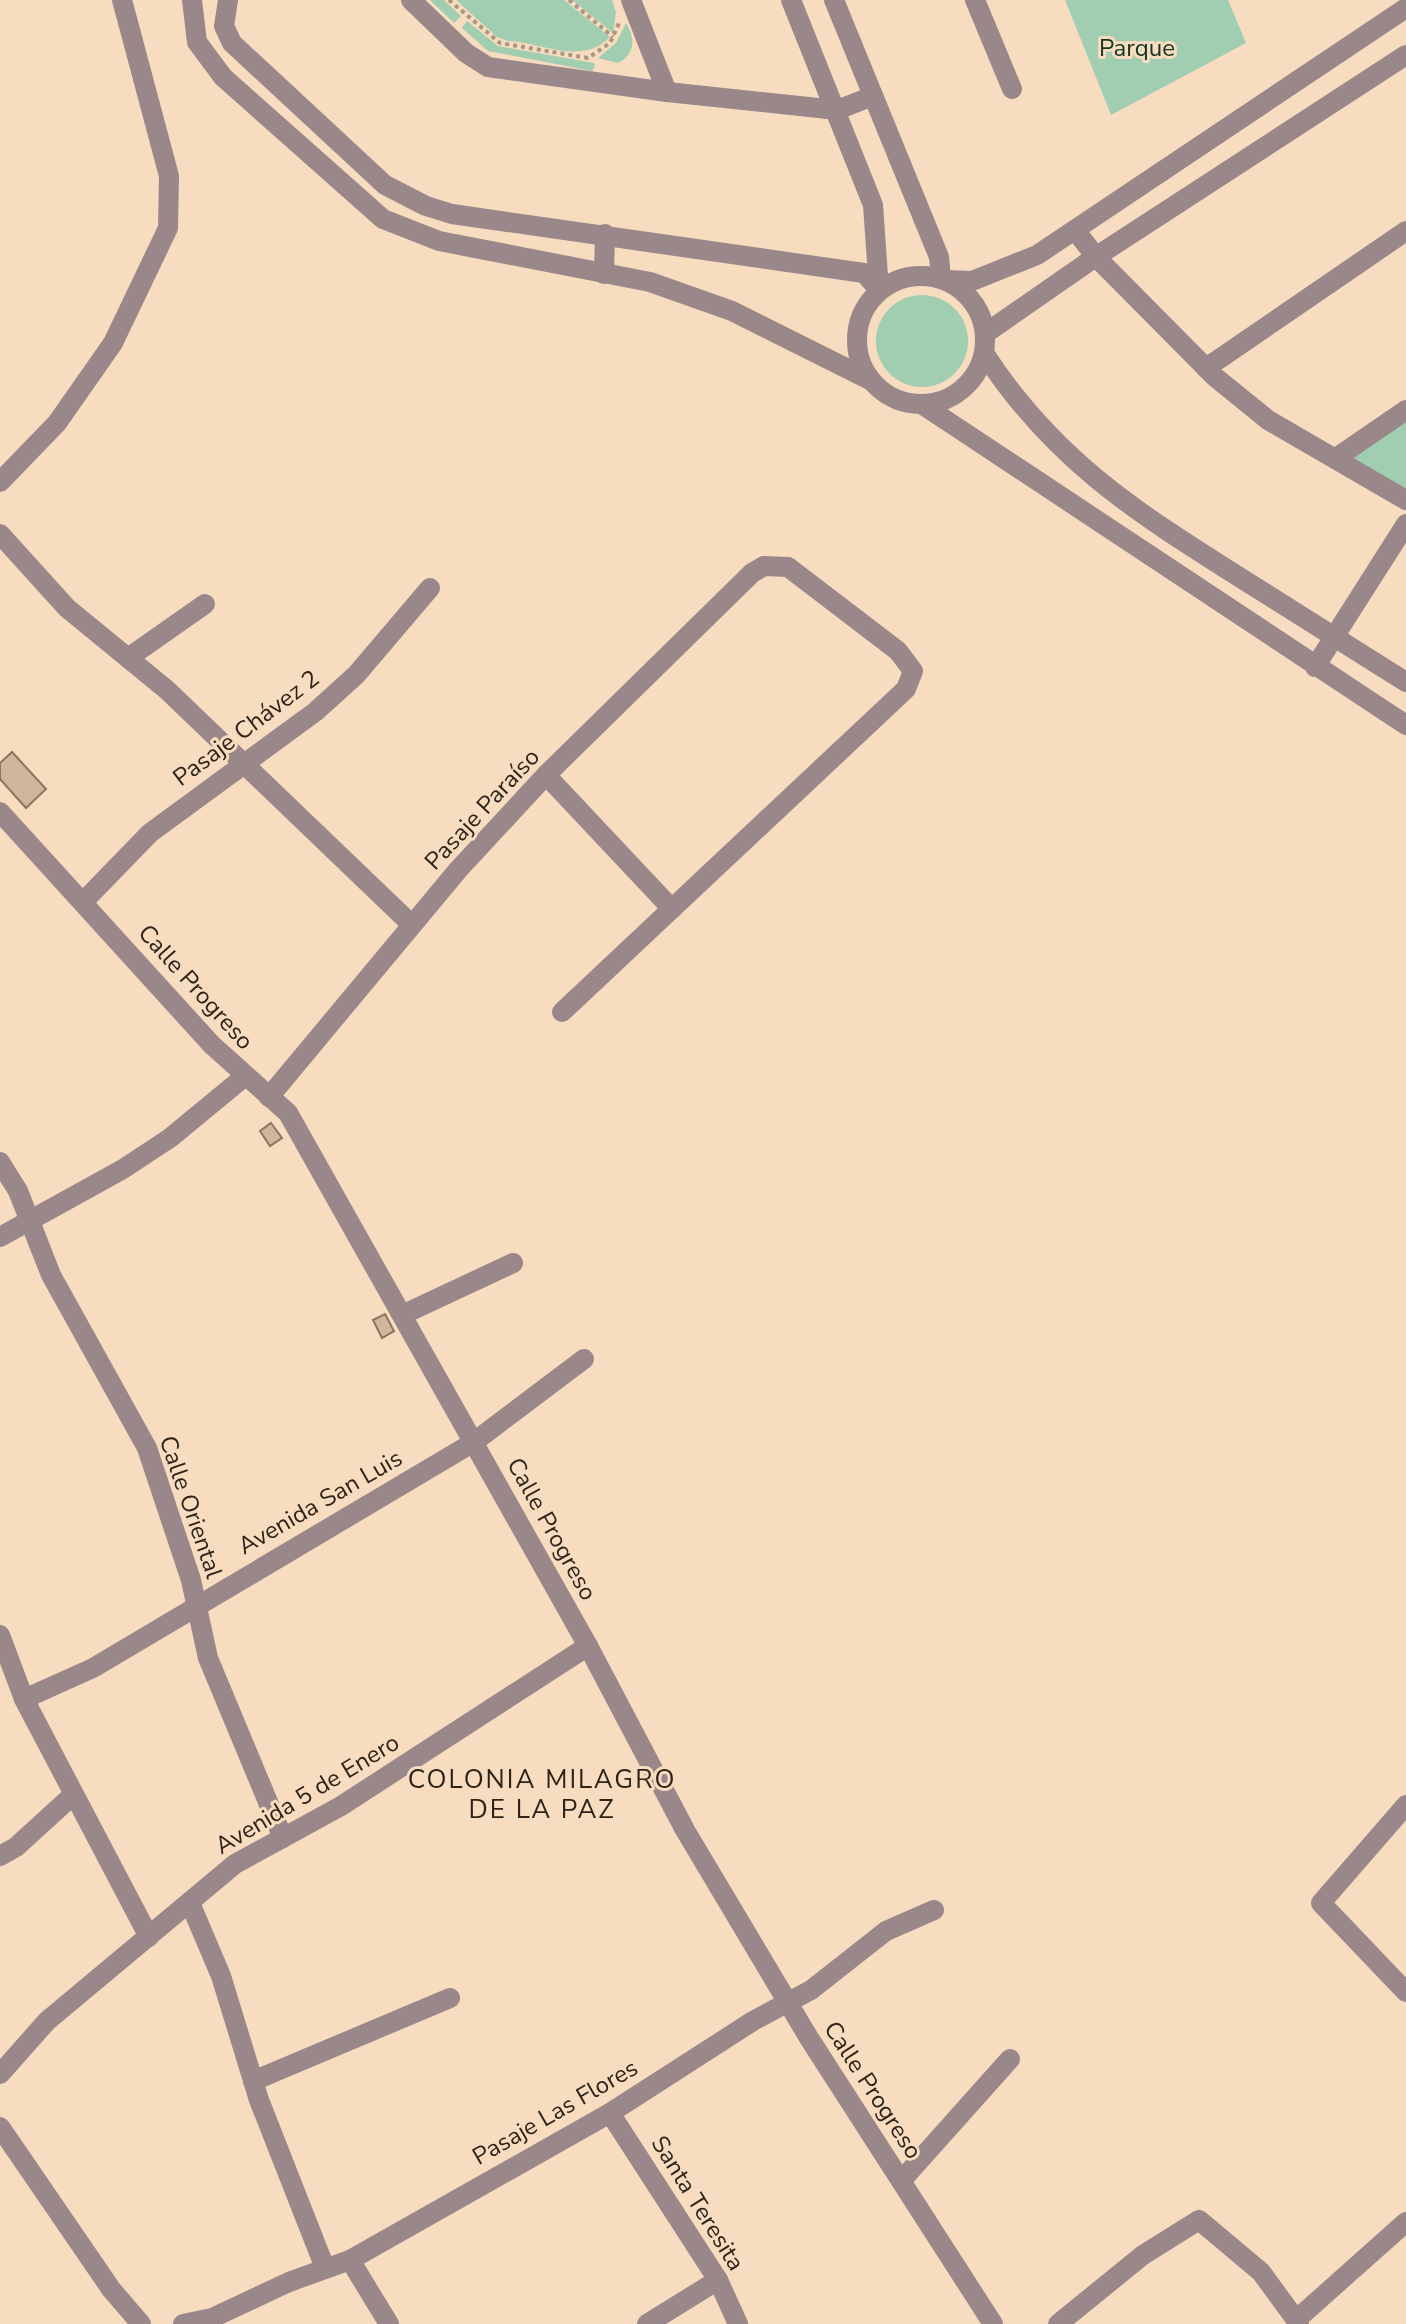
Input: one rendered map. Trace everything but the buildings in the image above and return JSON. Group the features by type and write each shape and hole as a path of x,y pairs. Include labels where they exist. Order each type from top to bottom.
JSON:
{"street":[{"path":"0,482 57,423 113,343 168,228 169,176 122,0"},
{"path":"192,0 197,42 207,59 383,219 439,241 650,282 732,311 870,380 893,398 923,405 1406,725"},
{"path":"228,0 224,26 232,43 385,185 426,206 452,214 864,273 879,290"},
{"path":"411,0 474,60 488,67 667,92 837,110 873,96"},
{"path":"631,0 667,92"},
{"path":"791,0 873,205 879,290"},
{"path":"834,0 939,257 943,280"},
{"path":"975,0 1012,89"},
{"path":"870,380 858,354 858,326 870,300 879,290 904,277 972,281 1037,255 1406,8"},
{"path":"923,405 953,397 965,388 975,376 985,343 1096,257 1406,55"},
{"path":"293,140 311,116"},
{"path":"1075,230 1096,257 1206,368 1268,420 1406,500"},
{"path":"1206,368 1406,231"},
{"path":"604,274 605,234"},
{"path":"943,280 958,287 977,307 985,343 1008,390 1091,478 1135,511 1406,682"},
{"path":"1336,458 1406,410"},
{"path":"1315,667 1406,524"},
{"path":"0,534 67,608 245,763 330,849 412,925"},
{"name":"Pasaje Paraíso","path":"269,1097 412,925 546,775 752,573 764,566 788,567 898,651 913,671 906,689 672,909"},
{"name":"Pasaje Chávez 2","path":"84,901 150,833 315,712 356,675 430,588"},
{"path":"128,658 205,604"},
{"path":"546,775 672,909 562,1012"},
{"name":"Calle Progreso","path":"0,812 244,1077 288,1113 588,1646 647,1761 787,2003 993,2324"},
{"path":"0,1237 123,1169 170,1138 244,1077"},
{"name":"Calle Oriental","path":"0,1162 30,1220 51,1275 147,1448 196,1605 208,1658 283,1838"},
{"path":"402,1315 513,1263"},
{"name":"Avenida San Luis","path":"24,1699 93,1668 474,1442 584,1359"},
{"path":"0,1635 6,1669 149,1937"},
{"name":"Avenida 5 de Enero","path":"0,2074 47,2021 235,1864 341,1806 588,1646"},
{"path":"0,1856 16,1847 73,1795"},
{"path":"1406,1805 1321,1903 1406,1992"},
{"path":"190,1903 221,1976 253,2081 325,2268"},
{"name":"Pasaje Las Flores","path":"183,2324 212,2318 350,2260 610,2113 811,1990 886,1931 934,1910"},
{"path":"253,2081 450,1998"},
{"path":"901,2181 1010,2059"},
{"name":"Santa Teresita","path":"610,2113 718,2280 738,2324"},
{"path":"0,2127 111,2289 141,2324"},
{"path":"1058,2324 1143,2255 1199,2220 1261,2272 1298,2322 1406,2222"},
{"path":"350,2260 389,2324"},
{"path":"647,2324 718,2280"}],"path":[{"path":"449,0 500,43 588,58 599,63"},
{"path":"569,0 614,37 588,58"}],"green space":[{"path":"430,0 444,0 461,16 454,23"},
{"path":"456,0 564,0 610,37 599,46 575,52 508,41 497,37"},
{"path":"572,0 612,0 616,12 613,33"},
{"name":"Parque","path":"1065,0 1228,0 1246,43 1111,115"},
{"path":"467,21 498,46 594,63 595,66 592,71 488,51 462,28"},
{"path":"626,23 632,41 628,55 618,63 598,58 616,43"},
{"path":"922,295 940,298 955,308 965,323 968,341 965,359 955,374 940,384 922,387 904,384 889,374 879,359 876,341 879,323 889,308 904,298"},
{"path":"1406,410 1406,503 1336,458"}],"district":[{"name":"COLONIA MILAGRO DE LA PAZ","path":"542,1794"}]}
